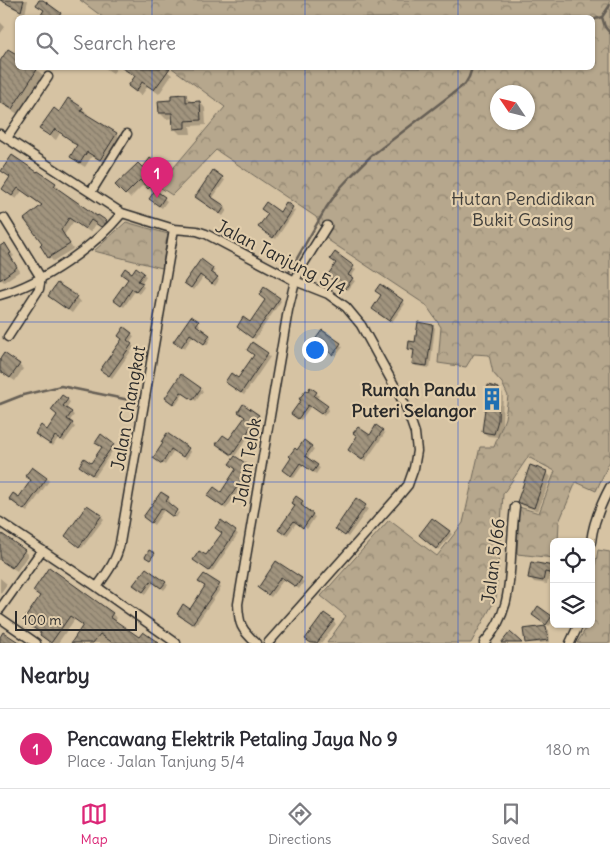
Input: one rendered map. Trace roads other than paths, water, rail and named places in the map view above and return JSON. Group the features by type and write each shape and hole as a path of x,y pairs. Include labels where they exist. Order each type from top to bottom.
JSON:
{"street":[{"path":"4,136 48,77"},
{"path":"91,192 127,134"},
{"name":"Jalan Tanjung 5/4","path":"4,136 122,214 174,229 198,231 206,234 295,281 328,294 346,307 362,325 406,407 415,433 417,450 414,468 408,484 398,498 268,643"},
{"path":"0,295 41,278 74,258 96,240 122,214"},
{"path":"4,218 41,278 39,289 8,337"},
{"name":"Jalan Telok","path":"256,643 241,625 238,618 238,604 288,310 295,281 327,226"},
{"name":"Jalan Changkat","path":"97,587 114,562 120,543 174,229"},
{"path":"592,538 596,517 610,487"},
{"name":"Jalan 5/66","path":"484,643 499,623 509,591 515,507"},
{"path":"0,522 176,643"},
{"path":"0,609 42,550"},
{"path":"0,618 36,643"},
{"path":"570,643 578,628"}],"waterway":[{"path":"595,19 602,17 610,5"},
{"path":"602,17 605,27 610,33"},
{"path":"288,274 326,208 340,188 371,156 465,84 471,70"},
{"path":"0,404 23,395 61,386 129,400"}],"place":[{"name":"Pencawang Elektrik Petaling Jaya No 9","path":"157,198"},
{"name":"Rumah Pandu Puteri Selangor","path":"492,399"}],"park label":[{"name":"Hutan Pendidikan Bukit Gasing","path":"523,208"}]}
